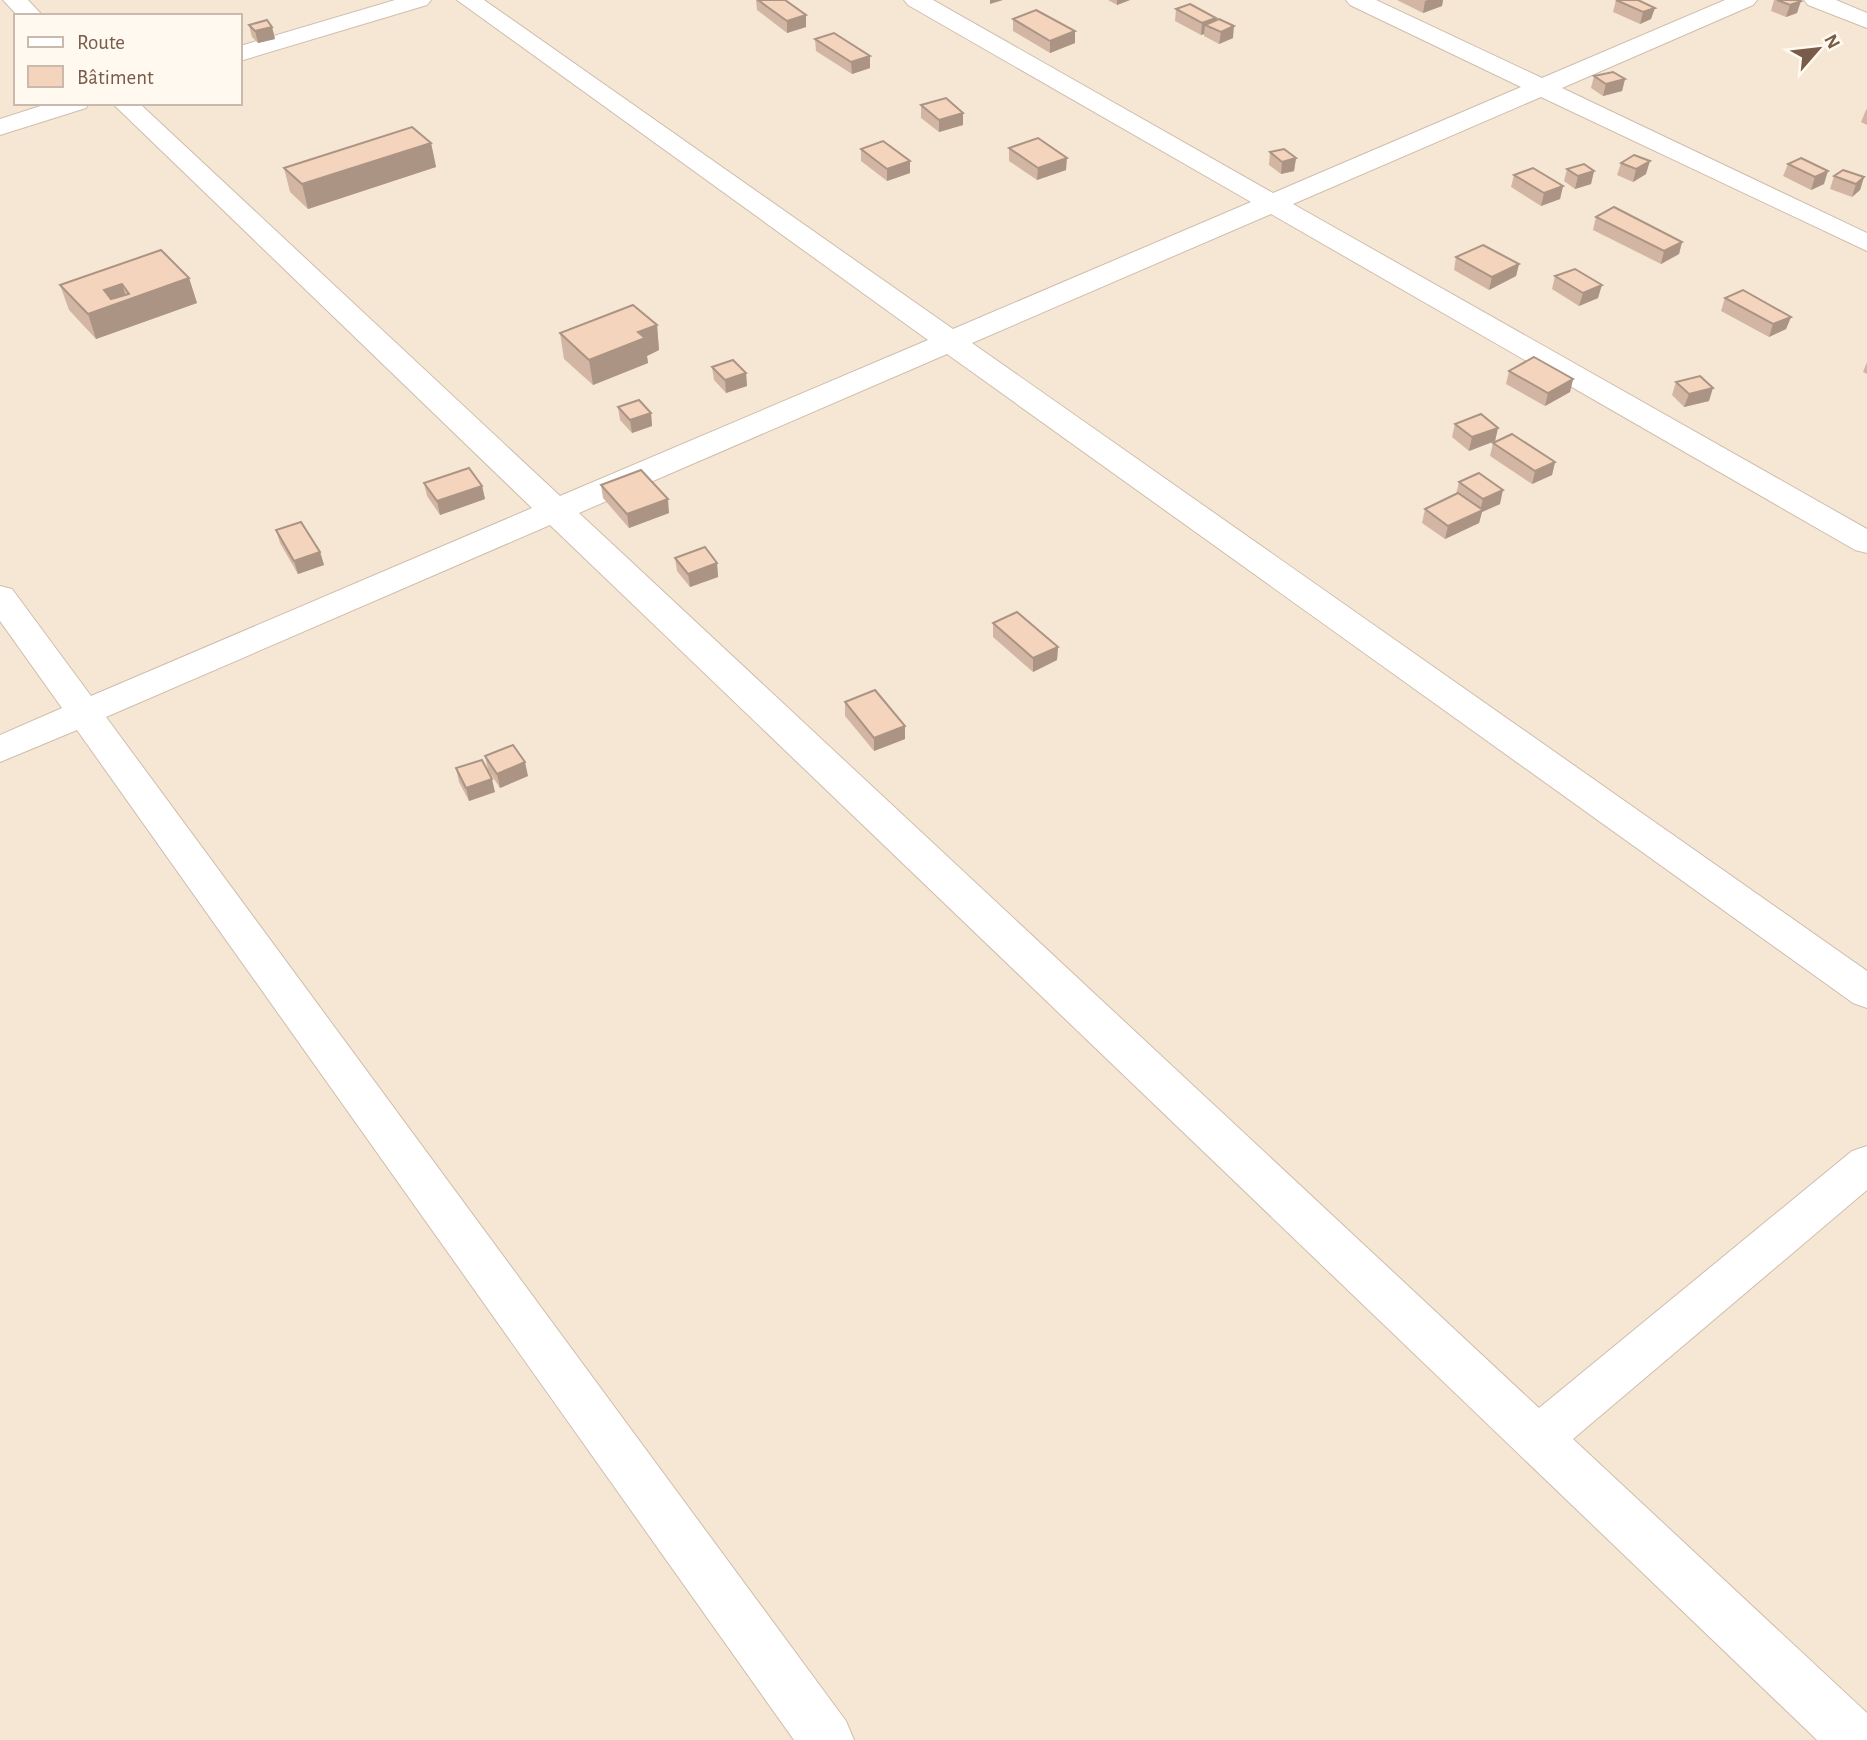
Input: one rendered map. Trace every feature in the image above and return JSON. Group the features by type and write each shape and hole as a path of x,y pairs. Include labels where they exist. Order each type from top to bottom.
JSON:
{"street":[{"path":"15,0 30,14"},
{"path":"242,53 419,0"},
{"path":"469,0 1867,992"},
{"path":"916,0 1867,543"},
{"path":"1358,0 1867,243"},
{"path":"0,749 1745,0"},
{"path":"1815,0 1867,21"},
{"path":"0,127 71,105"},
{"path":"126,105 1856,1740"},
{"path":"0,597 828,1740"},
{"path":"1537,1438 1867,1164"}],"shaded area":[{"path":"0,0 1867,0 1867,1740 0,1740"}],"building":[{"path":"758,0 785,0 806,15 787,21"},
{"path":"1616,0 1638,0 1655,8 1643,12"},
{"path":"1777,0 1799,0 1801,1 1790,5"},
{"path":"1190,4 1216,18 1202,23 1176,9"},
{"path":"1036,10 1075,31 1050,41 1013,19"},
{"path":"1219,19 1234,26 1221,32 1205,25"},
{"path":"267,20 272,27 255,31 249,25"},
{"path":"834,33 870,56 851,62 815,39"},
{"path":"1613,72 1625,79 1606,84 1594,76"},
{"path":"946,98 963,113 939,120 921,105"},
{"path":"412,127 431,143 302,184 284,168"},
{"path":"1038,138 1067,158 1038,168 1009,148"},
{"path":"883,141 910,161 887,169 861,149"},
{"path":"1284,149 1296,158 1282,162 1270,152"},
{"path":"1634,155 1650,161 1636,169 1621,163"},
{"path":"1801,158 1828,171 1815,177 1788,164"},
{"path":"1584,164 1594,171 1578,176 1567,169"},
{"path":"1533,168 1563,186 1544,193 1514,175"},
{"path":"1843,170 1864,177 1856,184 1834,176"},
{"path":"1614,207 1682,242 1664,251 1596,217"},
{"path":"1483,245 1519,264 1492,277 1456,257"},
{"path":"161,250 189,278 88,314 60,285","holes":["122,284 129,294 111,299 104,290"]},
{"path":"1575,269 1602,285 1583,293 1555,276"},
{"path":"1743,290 1791,317 1773,324 1725,298"},
{"path":"633,305 657,325 638,332 645,338 589,360 560,333"},
{"path":"1534,357 1573,379 1548,393 1509,371"},
{"path":"733,360 746,373 725,380 712,367"},
{"path":"1700,376 1713,388 1689,394 1676,382"},
{"path":"639,400 651,413 630,420 618,407"},
{"path":"1481,414 1498,428 1472,437 1455,424"},
{"path":"1512,434 1555,462 1535,471 1493,443"},
{"path":"469,468 482,486 437,501 424,483"},
{"path":"641,470 668,499 627,514 601,485"},
{"path":"1479,473 1503,490 1483,499 1459,482"},
{"path":"1458,493 1483,510 1448,526 1425,509"},
{"path":"301,522 320,552 294,561 276,530"},
{"path":"705,547 717,563 688,574 675,558"},
{"path":"1017,612 1058,647 1033,658 993,623"},
{"path":"875,690 905,726 874,738 845,702"},
{"path":"513,745 525,762 497,774 485,756"},
{"path":"482,760 492,779 466,788 456,768"}]}
